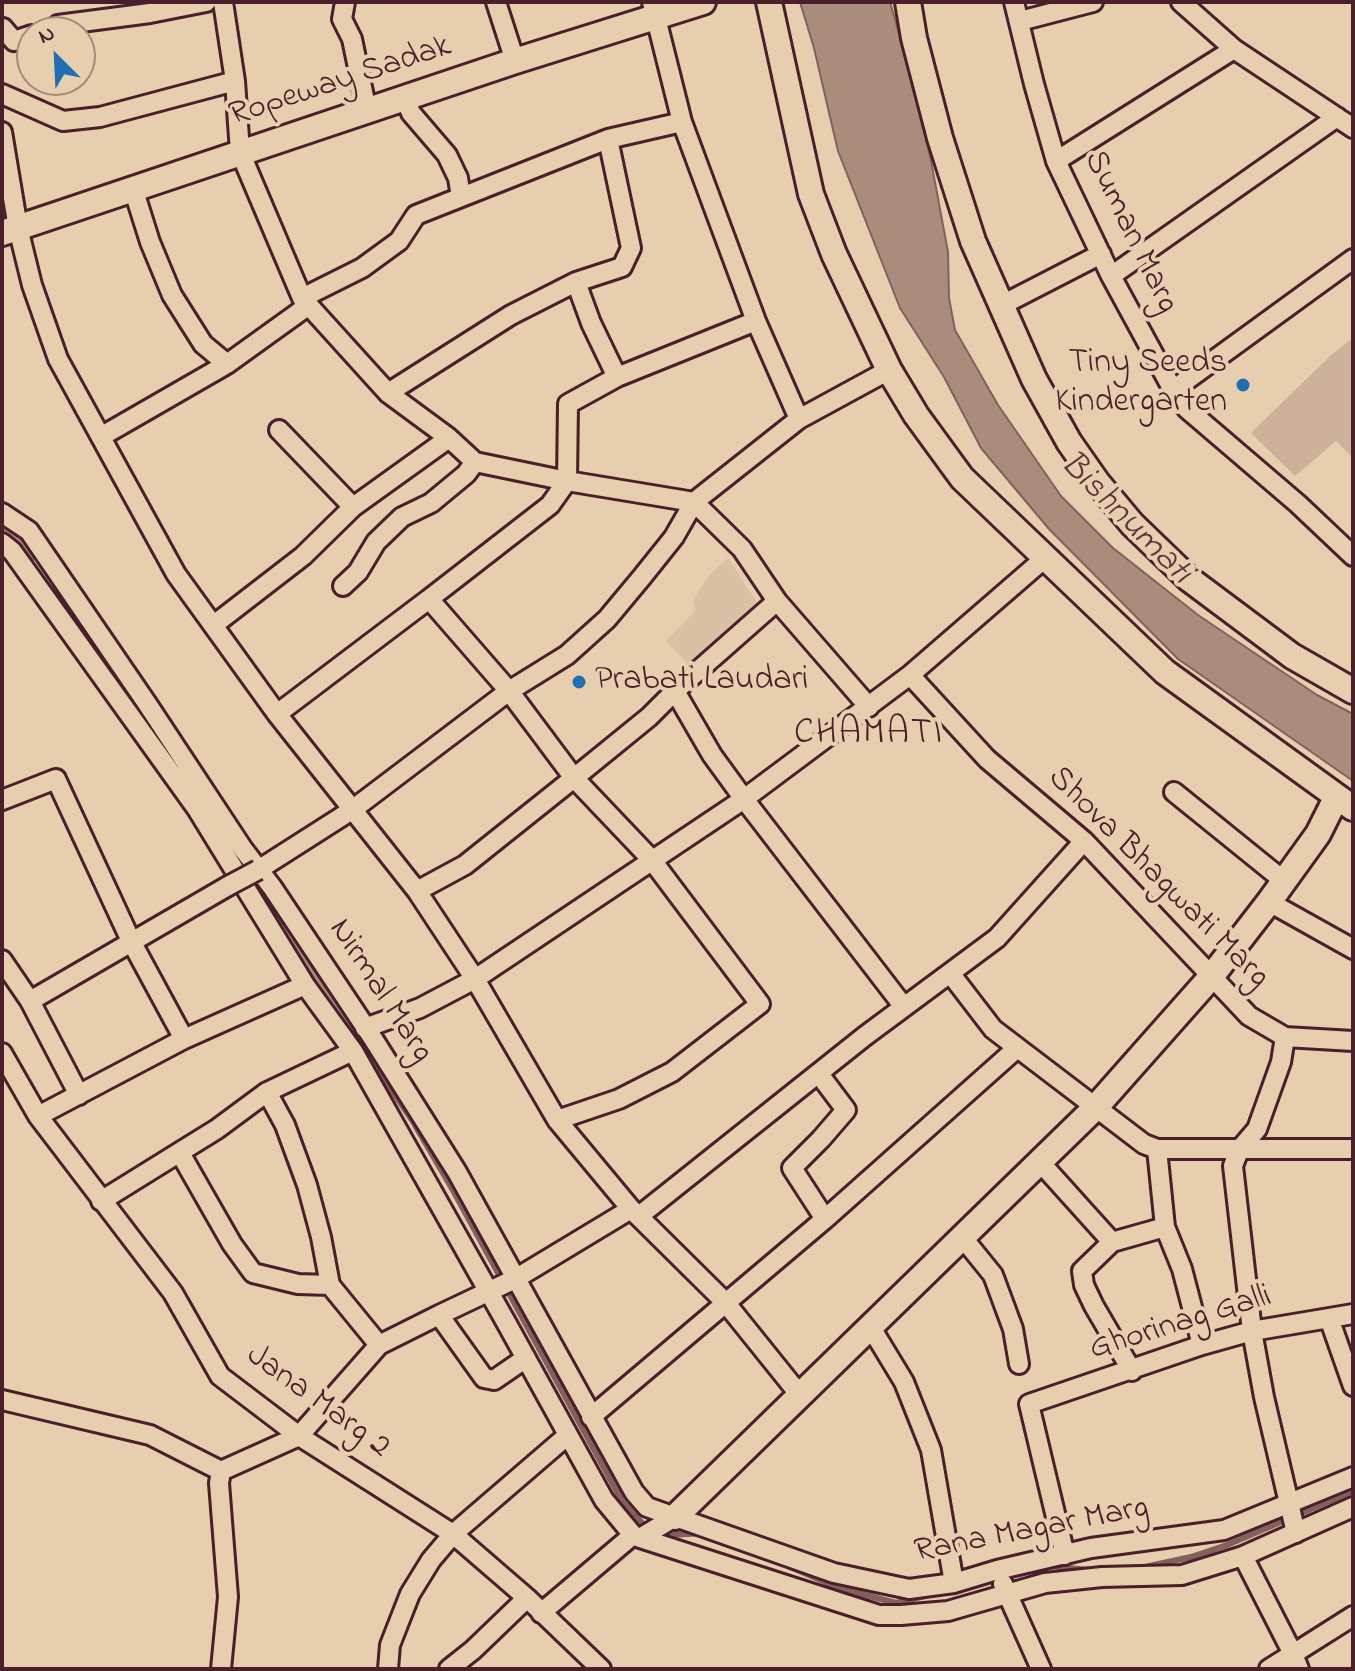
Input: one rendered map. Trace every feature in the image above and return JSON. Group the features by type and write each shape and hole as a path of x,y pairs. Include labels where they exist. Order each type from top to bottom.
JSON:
{"street":[{"path":"96,18 206,2"},
{"path":"223,2 235,81 240,152 305,302 388,393 449,438 475,462 694,502 742,549 777,601 869,707"},
{"path":"345,2 342,19 352,39 367,111"},
{"path":"496,2 515,61"},
{"name":"Ropeway Sadak","path":"10,230 515,61 653,10 703,2"},
{"path":"541,1613 640,1536 672,1519 1095,1108 1211,977 1344,803 1165,672 962,478 916,415 889,370 834,254 811,194 769,2"},
{"path":"908,2 914,38 940,138 973,241 1034,379 1069,442 1132,524 1189,579 1292,656 1353,691"},
{"name":"Suman Marg","path":"1014,2 1056,161 1111,276 1173,390 1187,409 1298,504 1353,556"},
{"path":"1020,21 1093,2"},
{"path":"1181,2 1234,49 1353,128"},
{"path":"653,10 682,122 756,321 799,419"},
{"path":"2,20 2,34"},
{"path":"1056,161 1234,49"},
{"path":"2,94 63,121 100,117 235,81"},
{"path":"405,98 411,113 447,155 458,178 461,197"},
{"path":"1111,276 1337,117"},
{"path":"102,436 227,364 305,302 362,268 399,241 416,215 608,139 682,122"},
{"path":"2,132 10,230 58,359 176,574 277,714 417,891 475,979 557,1120 635,1213 725,1302 799,1394"},
{"path":"388,393 511,315 576,282 622,267 631,248 608,139"},
{"path":"133,188 150,242 172,295 203,344 227,364"},
{"path":"1000,306 1101,254"},
{"path":"1173,390 1353,259"},
{"path":"576,282 591,323 617,377"},
{"path":"277,714 550,505 567,481 568,404 617,377 756,321"},
{"path":"30,1001 258,870 352,810 509,691 567,655 607,619 674,537 694,502 799,419 889,370"},
{"path":"279,430 353,507"},
{"path":"215,624 303,556 353,507 449,438"},
{"path":"343,586 358,572 376,542 402,517 431,503 466,474 475,462"},
{"name":"Nirmal Marg","path":"2,513 29,531 365,1028 457,1172 640,1501 672,1519"},
{"path":"2,543 12,551 197,809 305,985 353,1051 604,1500 640,1536 879,1615 948,1611 1045,1583 1102,1577 1182,1575 1243,1556 1353,1507"},
{"path":"365,1028 420,1008 475,979 744,799 910,675 1045,558"},
{"path":"429,599 509,691 574,778 651,859 760,1004 672,1072 619,1099 557,1120"},
{"path":"417,891 465,865 574,778 649,717 777,601"},
{"name":"Shova Bhagwati Marg","path":"910,675 987,759 1084,841 1249,1016 1285,1037 1353,1041"},
{"path":"675,691 712,755 904,1007"},
{"path":"2,800 56,779 131,941 184,1039"},
{"path":"1174,792 1284,881"},
{"path":"221,1471 299,1436 379,1345 488,1293 635,1213 997,938 1084,841"},
{"path":"1269,902 1353,949"},
{"path":"2,960 30,1001 79,1095"},
{"path":"950,973 993,1029 1144,1144 1157,1149 1353,1149"},
{"path":"38,1116 184,1039 305,985"},
{"path":"1285,1037 1281,1062 1257,1129 1239,1150 1233,1166 1252,1331 1296,1533"},
{"path":"591,1417 825,1219 1016,1049"},
{"path":"101,1201 180,1153 267,1092 353,1051"},
{"name":"Jana Marg 2","path":"2,1053 38,1116 173,1293 220,1376 299,1436 453,1534 527,1598 601,1669"},
{"path":"819,1074 846,1110 792,1168 825,1219"},
{"path":"267,1092 285,1125 307,1185 330,1285 379,1345"},
{"path":"1157,1149 1165,1227 1182,1269 1202,1345"},
{"path":"180,1153 232,1244 253,1273 298,1284 330,1285"},
{"path":"1040,1162 1112,1242"},
{"path":"1132,1371 1094,1306 1084,1285 1082,1271 1112,1242 1165,1227"},
{"path":"963,1238 993,1275 1013,1329 1019,1364"},
{"name":"Ghorinag Galli","path":"1065,1555 1029,1404 1252,1331 1353,1314"},
{"path":"439,1315 484,1378 494,1380 526,1358"},
{"path":"1329,1318 1353,1386"},
{"path":"870,1326 904,1382 931,1450 954,1583"},
{"path":"2,1400 150,1435 221,1471"},
{"path":"388,1669 390,1645 410,1594 431,1560 453,1534 568,1435"},
{"path":"221,1471 219,1483 228,1597 221,1669"},
{"name":"Rana Magar Marg","path":"672,1519 834,1573 878,1585 909,1589 954,1583 1091,1548 1224,1530 1353,1477"},
{"path":"1243,1556 1296,1661"},
{"path":"997,1570 1041,1669"},
{"path":"449,1669 527,1598"},
{"path":"1269,1669 1296,1661 1353,1616"}],"shaded area":[{"path":"800,2 890,2 915,89 931,161 948,252 949,298 955,330 998,405 1061,496 1113,548 1198,615 1317,695 1353,714 1353,781 1178,659 1049,529 981,448 944,377 900,308 838,151"},
{"path":"1353,338 1353,458 1336,441 1295,476 1251,433 1332,354"},
{"path":"728,558 762,610 690,666 666,641 696,610 693,600 709,575"}],"waterway":[{"path":"2,529 25,557"},
{"path":"251,886 287,932 349,1027"},
{"path":"349,1027 412,1120 454,1192 622,1501 654,1536 704,1533"},
{"path":"1140,1568 1191,1557 1227,1545 1353,1491"},
{"path":"788,1566 839,1588 896,1603 929,1595"},
{"path":"1049,1566 1089,1570"}],"place":[{"name":"Tiny Seeds Kindergarten","path":"1243,385"},
{"name":"Prabati Laudari","path":"579,682"}],"district":[{"name":"CHAMATI","path":"869,736"}],"water label":[{"name":"Bishnumati","path":"1124,520"}]}
